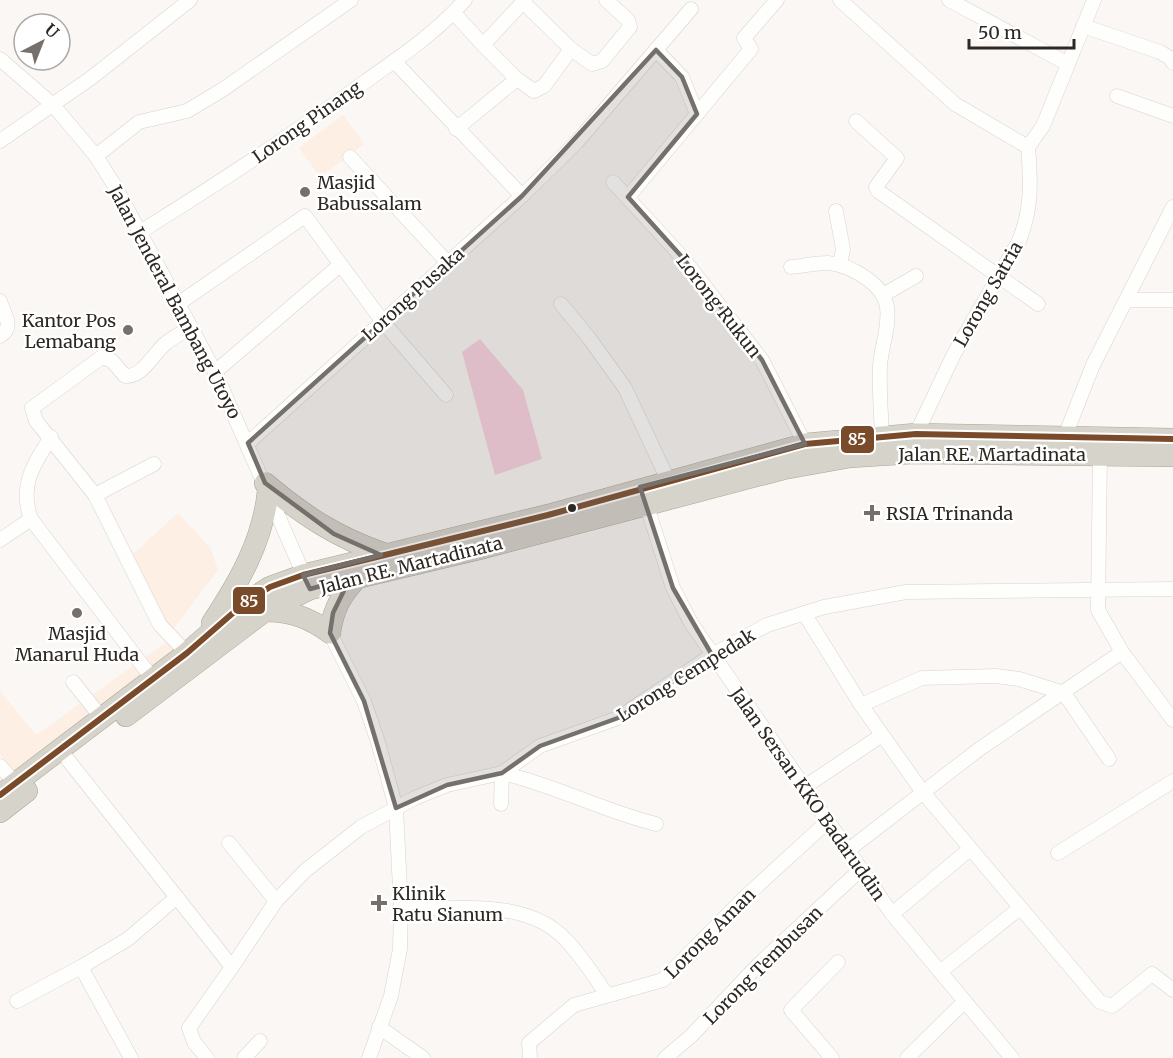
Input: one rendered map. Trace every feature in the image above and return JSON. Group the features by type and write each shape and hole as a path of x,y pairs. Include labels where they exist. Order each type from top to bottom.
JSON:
{"highway":[{"path":"8,789 256,596 307,582 385,554 548,515 644,496 668,480 804,444 882,435 915,434 1065,436 1100,446 1173,440"},
{"name":"Jalan RE. Martadinata","path":"0,812 265,611 307,582 358,577 479,549 644,496 850,458 913,453 1100,446 1173,456"},
{"path":"266,487 334,534 385,554"},
{"path":"193,647 255,549 265,518 266,487"},
{"path":"265,611 288,611 309,619 330,633 333,613 338,602 358,577"}],"street":[{"path":"0,141 53,105 190,0"},
{"path":"96,156 139,123 187,111 222,90 351,0"},
{"name":"Lorong Pinang","path":"140,231 267,151 394,61 454,13 465,0"},
{"path":"483,45 524,1 571,49 587,62 597,64 630,27 628,20 606,0"},
{"path":"628,197 751,49 744,38 777,0"},
{"path":"840,0 955,104 1028,147 1043,126 1094,0"},
{"path":"949,0 1068,64"},
{"path":"691,9 656,50 682,77 696,114"},
{"path":"454,13 516,78 534,91 540,89 571,49"},
{"path":"1083,26 1160,52 1170,57 1173,63"},
{"name":"Lorong Pusaka","path":"248,443 522,196 576,142 656,50"},
{"name":"Jalan Jenderal Bambang Utoyo","path":"0,59 53,105 96,156 140,231 214,372 248,443 307,582"},
{"path":"394,61 522,196"},
{"path":"456,129 516,78"},
{"path":"1117,96 1173,116"},
{"path":"856,121 897,158 876,187 878,191 1038,304"},
{"name":"Lorong Satria","path":"915,434 954,354 1019,241 1032,193 1028,147"},
{"path":"350,157 447,262"},
{"name":"Lorong Rukun","path":"613,182 682,257 762,360 804,444"},
{"path":"1065,436 1093,365 1173,207"},
{"path":"836,211 843,249 840,265"},
{"path":"178,304 303,216 383,322 446,395"},
{"path":"791,267 825,263 840,265 859,274 883,295 887,307 887,324 880,367 882,435"},
{"path":"214,372 340,265"},
{"path":"883,295 916,276"},
{"path":"1126,300 1173,300"},
{"path":"0,301 9,325 8,331 0,336"},
{"path":"561,304 590,338 625,388 668,480"},
{"path":"190,328 164,345 142,369 130,376 125,376 112,361 102,357 33,407 31,414 94,495 160,625 193,647"},
{"path":"51,437 36,462 28,482 25,496 31,519 152,678"},
{"path":"1100,446 1098,591 1100,615 1122,652 1173,720"},
{"path":"94,495 154,464"},
{"name":"Jalan Sersan KKO Badaruddin","path":"644,496 673,588 691,623 892,914 1012,1058"},
{"path":"0,540 31,519"},
{"name":"Lorong Cempedak","path":"204,1055 190,1035 189,1028 276,901 306,870 336,846 396,808 447,785 502,772 540,746 618,718 712,655 767,625 804,613 906,592 1173,589"},
{"path":"804,613 861,705 922,791 1103,1005 1116,1004 1152,974 1173,990"},
{"path":"330,633 364,701 396,808 401,909 397,974 369,1058"},
{"path":"847,851 922,791 1122,652"},
{"path":"861,705 909,682 936,676 1007,677 1064,693 1109,759"},
{"path":"73,682 101,717"},
{"path":"803,788 882,735"},
{"path":"68,760 232,967"},
{"path":"0,766 8,789"},
{"path":"501,804 502,772 545,784 608,810 656,824"},
{"path":"1058,853 1173,781"},
{"name":"Lorong Aman","path":"530,1058 529,1043 567,1010 607,995 663,980 744,898 827,822"},
{"path":"228,843 276,901"},
{"path":"892,914 970,849"},
{"name":"Lorong Tembusan","path":"665,1058 691,1036 757,966 860,870"},
{"path":"17,1001 128,939 177,897"},
{"path":"940,972 1020,908"},
{"path":"401,909 506,910 537,918 564,938 607,995"},
{"path":"832,1058 791,1010 838,962"},
{"path":"81,967 131,1058"},
{"path":"907,1058 964,1002"},
{"path":"379,1027 423,1058"},
{"path":"244,1058 260,1041"},
{"path":"188,1058 204,1055"}],"highlighted area":[{"path":"656,50 682,77 697,114 628,197 682,257 762,360 805,444 640,487 673,588 712,655 618,718 540,746 502,773 447,785 396,808 364,701 330,633 333,613 350,578 310,589 303,575 381,555 334,534 265,483 248,443 522,196"}],"shaded area":[{"path":"343,115 364,144 320,177 299,148"},
{"path":"480,339 523,390 542,459 495,475 462,352"},
{"path":"178,513 211,549 218,570 171,632 158,621 130,557"},
{"path":"171,639 178,652 16,776 0,754 0,691 36,735"}],"transit line":[{"name":"85","path":"0,795 187,653 241,606 270,587 303,575 548,515 805,444 916,434 1173,439"}],"place":[{"name":"Masjid Babussalam","path":"305,192"},
{"name":"Kantor Pos Lemabang","path":"128,330"},
{"name":"RSIA Trinanda","path":"872,513"},
{"name":"Masjid Manarul Huda","path":"77,613"},
{"name":"Klinik Ratu Sianum","path":"379,903"}]}
